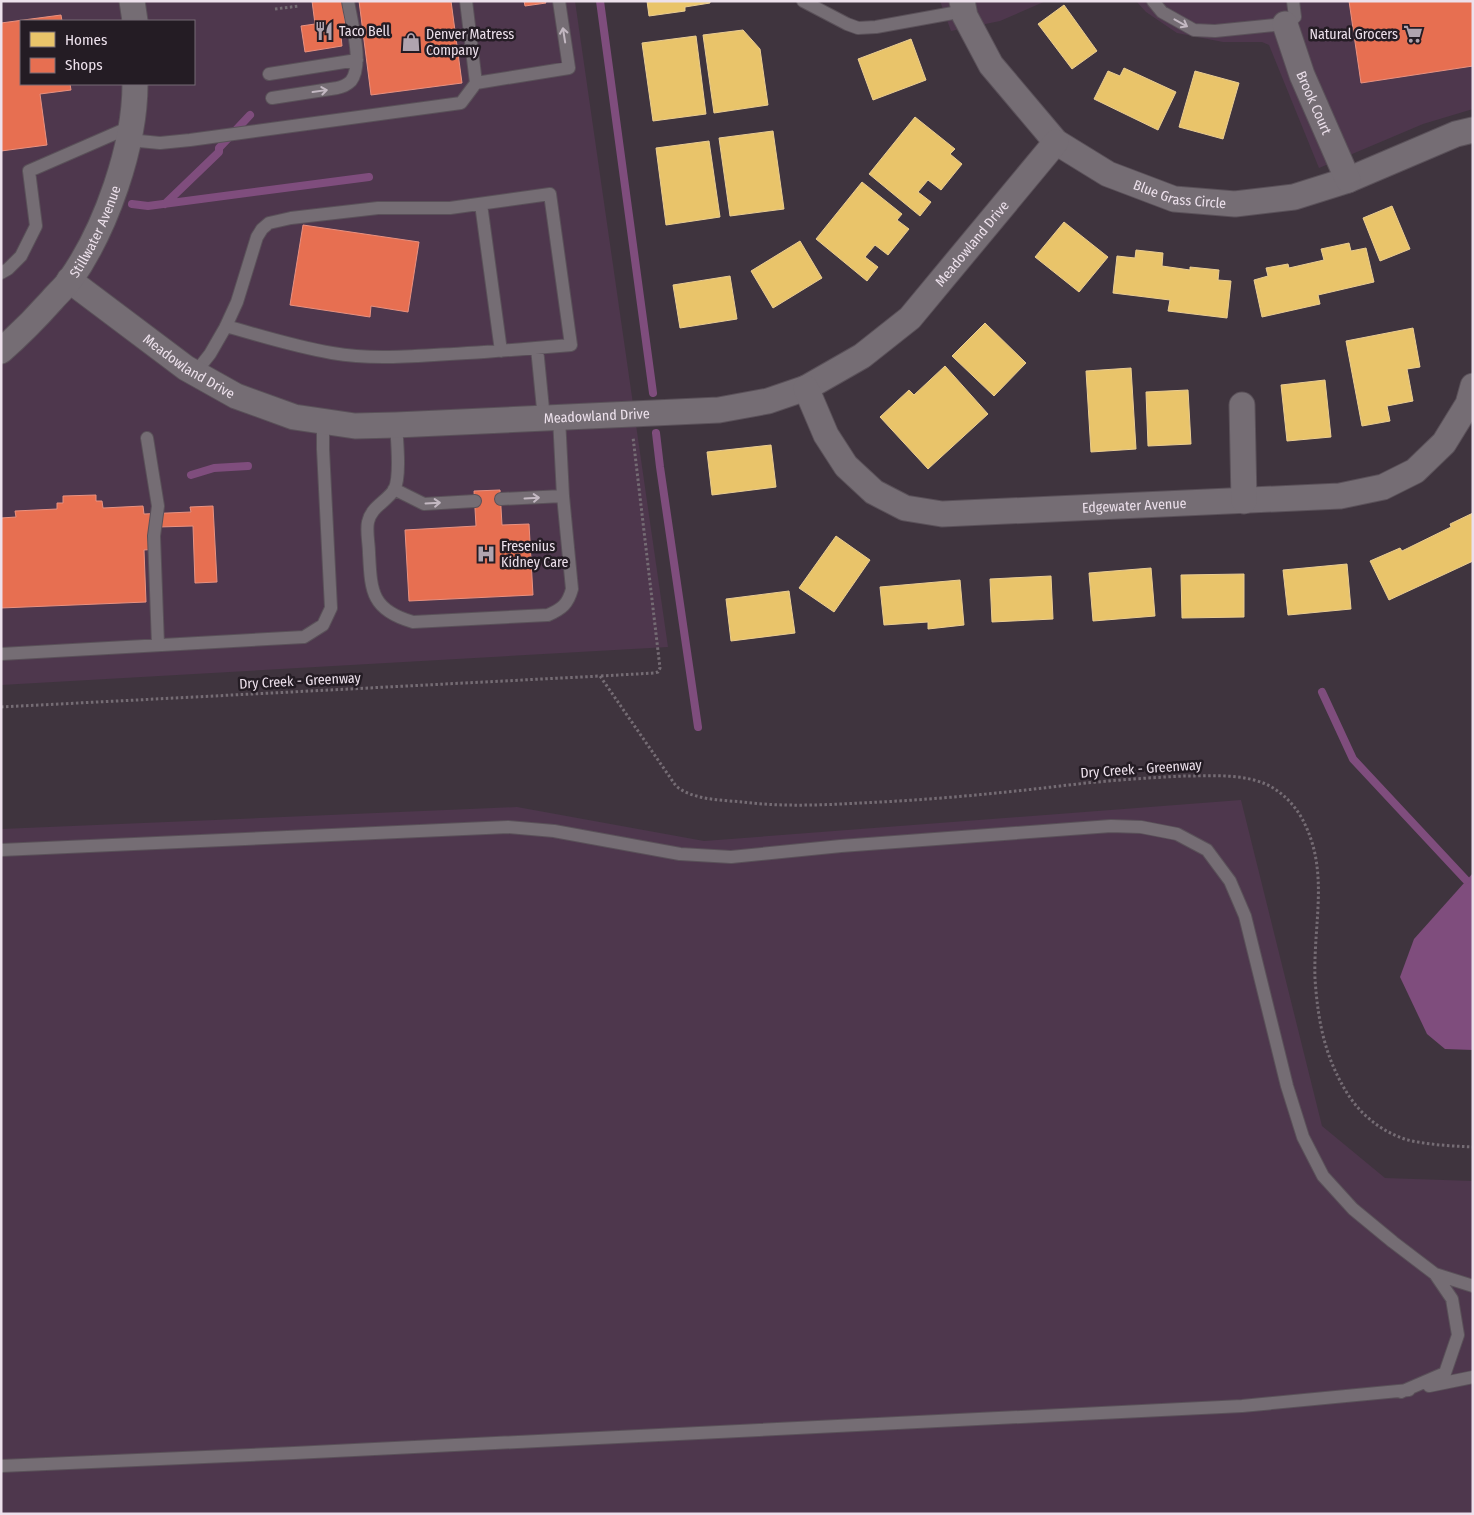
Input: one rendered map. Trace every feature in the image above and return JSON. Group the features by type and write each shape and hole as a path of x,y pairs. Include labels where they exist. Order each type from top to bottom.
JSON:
{"street":[{"path":"132,1 135,20"},
{"name":"Blue Grass Circle","path":"963,6 965,16 991,65 1056,142 1108,174 1174,199 1235,204 1294,197 1348,180 1456,134 1473,130"},
{"name":"Brook Court","path":"1285,24 1302,75 1348,180"},
{"name":"Stillwater Avenue","path":"1,351 25,330 69,280 93,240 111,199 130,134 135,85"},
{"name":"Meadowland Drive","path":"69,280 186,368 236,396 294,417 355,426 719,410 768,401 806,388 862,356 910,318 1056,142"},
{"name":"Edgewater Avenue","path":"806,388 826,435 846,466 874,492 905,508 942,514 1340,496 1383,488 1415,471 1444,443 1468,404 1473,386"},
{"path":"1242,404 1244,501"}],"lane":[{"path":"272,98 337,88 345,86 351,81 355,72 356,60 348,1"},
{"path":"1,273 8,269 20,256 36,226 29,171 130,134 160,143 461,103 476,83 466,1"},
{"path":"476,83 569,68 559,1"},
{"path":"803,1 858,28 876,27 963,6"},
{"path":"1153,1 1162,12 1194,30 1285,24 1295,17 1293,1"},
{"path":"269,74 356,60"},
{"path":"195,373 210,354 226,326 237,302 257,237 269,223 291,218 378,208 450,208 550,194 571,345 501,352 366,356 334,354 226,326"},
{"path":"481,204 501,352"},
{"path":"396,425 398,470 394,489 375,508 368,523 370,573 373,593 383,608 395,617 413,622 548,615 561,610 569,600 572,589 563,496 552,418 537,348"},
{"path":"1,654 304,637 323,625 331,608 323,421"},
{"path":"147,438 158,506 154,536 158,645"},
{"path":"394,489 424,504 475,501"},
{"path":"500,500 563,496"},
{"path":"1,850 508,827 554,831 680,854 731,857 840,846 1111,826 1141,827 1177,834 1207,850 1230,881 1245,916 1290,1095 1303,1136 1323,1176 1353,1209 1435,1274 1452,1299 1458,1335 1445,1373 1400,1392"},
{"path":"1435,1274 1473,1286"},
{"path":"1,1466 1242,1406 1400,1392 1473,1377"}],"path":[{"path":"275,10 299,6"},
{"name":"Dry Creek - Greenway","path":"1,707 658,672 660,668 633,438"},
{"name":"Dry Creek - Greenway","path":"600,676 676,786 694,795 717,800 784,805 845,804 950,798 1154,777 1231,777 1254,780 1272,786 1296,808 1311,837 1316,856 1319,893 1315,976 1317,1000 1325,1049 1342,1086 1363,1114 1376,1125 1407,1140 1428,1144 1473,1147"}],"shaded area":[{"path":"1,1 575,1 668,647 1,685"},
{"path":"940,1 1046,1 1000,21 951,31"},
{"path":"1136,1 1473,1 1473,109 1423,124 1319,168 1269,45 1262,42 1223,42 1177,33 1146,12"},
{"path":"1241,800 1322,1126 1385,1178 1473,1181 1473,1514 1,1514 1,829 517,807 704,841"},
{"path":"1473,873 1473,1050 1445,1049 1427,1034 1400,977 1414,939"}],"building: Homes":[{"path":"647,1 710,1 710,3 685,7 685,11 649,16"},
{"path":"1064,5 1097,51 1072,69 1038,24"},
{"path":"743,30 760,49 768,105 714,113 703,35"},
{"path":"696,36 706,114 653,121 642,43"},
{"path":"911,39 926,80 873,100 858,59"},
{"path":"1124,68 1176,92 1158,130 1094,99 1108,71 1120,76"},
{"path":"1195,71 1239,83 1223,139 1179,127"},
{"path":"915,117 955,149 950,154 962,164 941,190 928,180 918,192 931,202 920,216 869,174"},
{"path":"773,131 784,209 730,216 719,138"},
{"path":"709,141 720,217 666,225 656,148"},
{"path":"862,182 902,214 897,220 909,229 888,255 875,245 865,257 878,267 867,281 816,239"},
{"path":"1392,206 1410,249 1380,261 1363,218"},
{"path":"1064,222 1108,257 1079,292 1035,257"},
{"path":"800,241 822,278 773,308 751,271"},
{"path":"1349,243 1351,251 1366,248 1374,282 1318,295 1320,304 1262,317 1254,280 1268,276 1266,268 1288,264 1289,268 1324,260 1321,249"},
{"path":"1136,250 1163,253 1162,266 1190,270 1190,267 1219,270 1218,280 1231,281 1227,318 1168,311 1170,300 1113,293 1117,256 1135,258"},
{"path":"730,276 737,319 680,328 673,285"},
{"path":"985,323 1026,363 994,396 952,356"},
{"path":"1413,328 1420,367 1407,369 1413,401 1387,406 1390,421 1362,426 1346,341"},
{"path":"945,366 988,414 928,469 880,417 909,390 914,395"},
{"path":"1131,368 1136,449 1091,452 1086,371"},
{"path":"1325,380 1331,437 1287,441 1281,385"},
{"path":"1188,390 1191,444 1148,446 1146,392"},
{"path":"771,445 776,487 712,495 707,452"},
{"path":"1473,513 1473,561 1389,600 1370,561 1400,548 1402,551 1451,527 1450,524"},
{"path":"836,536 870,560 834,612 799,588"},
{"path":"1347,564 1351,609 1288,615 1283,570"},
{"path":"1151,568 1155,616 1093,621 1089,573"},
{"path":"1244,574 1244,617 1182,618 1181,575"},
{"path":"1051,576 1053,619 992,622 990,579"},
{"path":"960,580 964,625 928,629 928,622 884,625 880,587"},
{"path":"789,591 795,633 731,641 726,599"}],"building: Shops":[{"name":"Taco Bell","path":"312,1 342,1 347,36 341,36 342,46 305,52 301,26 315,24"},
{"name":"Denver Matress Company","path":"359,1 451,1 462,83 371,95"},
{"path":"524,1 545,1 546,3 525,6"},
{"name":"Natural Grocers","path":"1349,1 1473,1 1473,66 1361,83"},
{"path":"61,15 62,20 24,20"},
{"path":"20,20 20,85 70,85 71,90 40,94 47,145 1,151 1,23"},
{"path":"303,225 419,242 408,312 371,306 370,317 290,305"},
{"path":"500,490 502,525 529,524 533,595 409,601 405,530 476,526 474,491"},
{"path":"96,495 96,501 102,501 103,508 143,506 144,514 191,512 190,507 213,506 217,582 195,583 193,526 158,527 159,549 144,550 146,602 1,608 1,518 16,517 15,511 57,509 57,503 63,503 63,496"}],"waterway":[{"path":"600,1 653,393"},
{"path":"165,204 219,152 219,148 250,115"},
{"path":"132,204 148,206 369,177"},
{"path":"656,433 698,727"},
{"path":"191,475 214,468 248,466"},
{"path":"1322,692 1353,759 1466,880"}],"place":[{"name":"Taco Bell","path":"324,31"},
{"name":"Natural Grocers","path":"1413,34"},
{"name":"Denver Matress Company","path":"411,42"},
{"name":"Fresenius Kidney Care","path":"486,554"}]}
